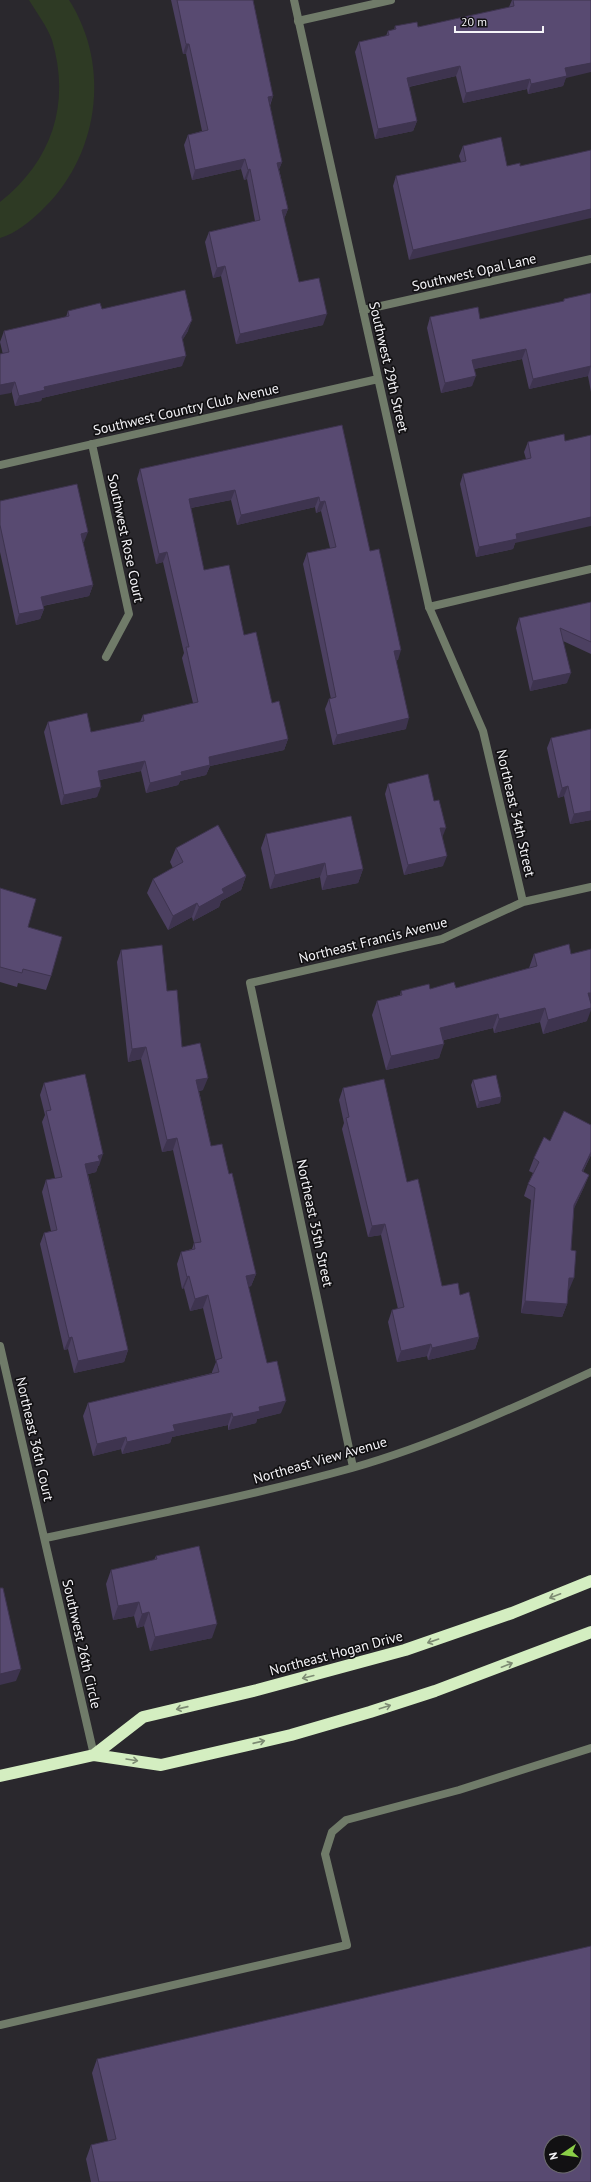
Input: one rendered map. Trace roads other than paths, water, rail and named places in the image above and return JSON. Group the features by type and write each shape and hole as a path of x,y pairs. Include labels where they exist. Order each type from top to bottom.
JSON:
{"highway":[{"name":"Northeast Hogan Drive","path":"94,1755 143,1716 257,1690 406,1650 512,1613 591,1581"},
{"name":"Northeast Hogan Drive","path":"0,1776 94,1755 161,1765 291,1734 370,1712 435,1691 591,1632"}],"street":[{"name":"Southwest 29th Street","path":"294,0 429,607 483,731"},
{"path":"298,21 391,0"},
{"name":"Southwest Opal Lane","path":"362,310 591,259"},
{"name":"Southwest Country Club Avenue","path":"0,465 378,379"},
{"name":"Southwest Rose Court","path":"92,444 128,614 106,657"},
{"path":"429,607 591,569"},
{"name":"Northeast 34th Street","path":"483,731 523,902"},
{"name":"Northeast Francis Avenue","path":"250,983 442,939 523,902 591,887"},
{"name":"Northeast 35th Street","path":"250,983 353,1467"},
{"name":"Northeast 36th Court","path":"0,1346 45,1538"},
{"name":"Northeast View Avenue","path":"45,1538 223,1500 353,1467 419,1445 518,1406 591,1372"},
{"name":"Southwest 26th Circle","path":"45,1538 94,1755"},
{"path":"0,2025 347,1945 325,1854 332,1832 346,1820 459,1790 591,1748"}]}
